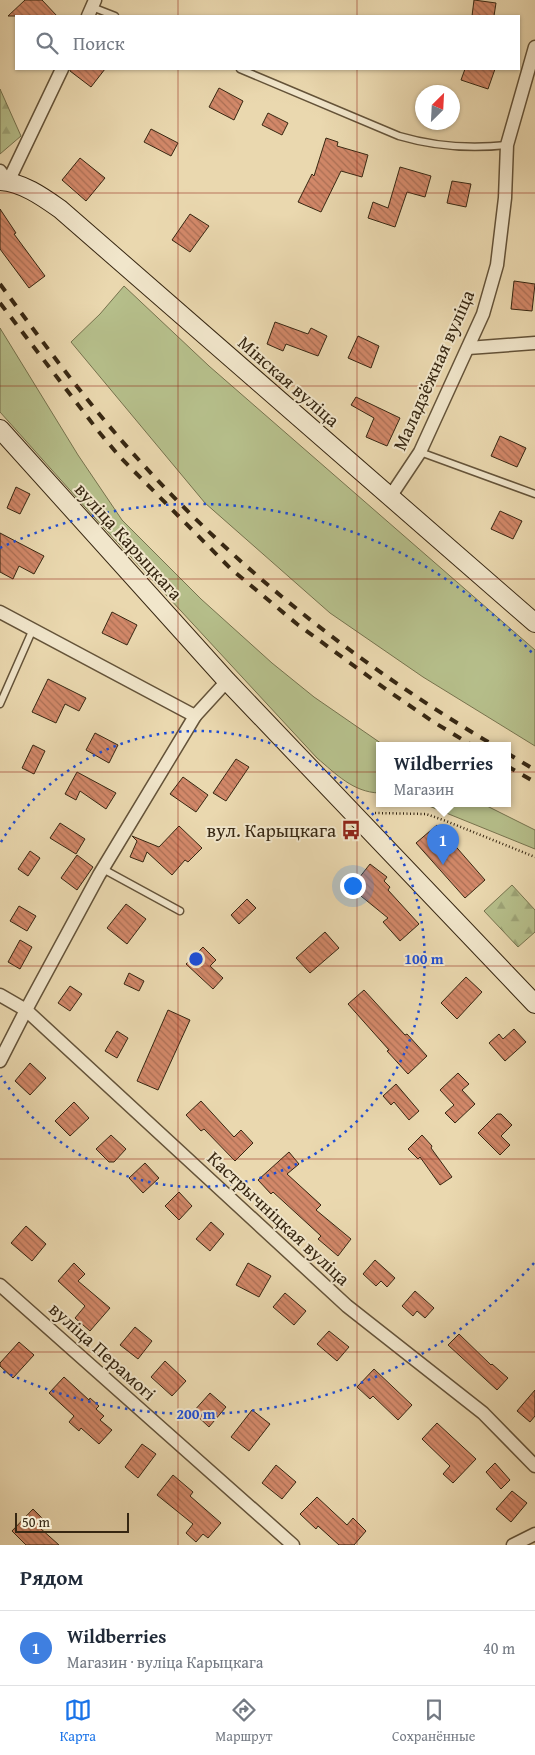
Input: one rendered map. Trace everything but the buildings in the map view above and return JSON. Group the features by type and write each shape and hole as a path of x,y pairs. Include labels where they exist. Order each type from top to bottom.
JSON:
{"street":[{"name":"Маладзёжная вуліца","path":"390,497 420,452 484,314 497,264 505,198 506,145 535,47"},
{"path":"3,178 61,70"},
{"name":"Мінская вуліца","path":"3,178 28,189 60,209 535,623"},
{"path":"468,348 535,343"},
{"name":"вуліца Карыцкага","path":"0,429 227,681 535,1004"},
{"path":"0,612 195,716"},
{"path":"0,1060 103,869 195,716 227,681"},
{"name":"Кастрычніцкая вуліца","path":"0,995 26,1010 347,1306 483,1413 535,1466"},
{"name":"вуліца Перамогі","path":"0,1285 293,1545"},
{"path":"513,1545 535,1534"}],"lane":[{"path":"91,8 112,15"},
{"path":"242,70 399,136 442,145 492,147 506,145"},
{"path":"420,452 535,494"},
{"path":"0,704 33,629"},
{"path":"103,869 180,911"}],"path":[{"path":"354,813 426,814 535,857"}],"green space":[{"path":"0,89 21,136 0,154"},
{"path":"124,286 209,366 535,650 535,746 423,677 330,613 205,503 71,342 100,314"},
{"path":"0,328 78,455 122,520 201,599 272,663 314,697 379,742 376,742 376,793 353,786 317,758 94,517 0,412"},
{"path":"431,807 489,807 535,830 535,849"},
{"path":"512,885 535,910 535,932 518,947 484,911"}],"railway":[{"path":"0,284 102,417 177,501 219,541 261,579 351,651 446,716 488,742"},
{"path":"0,303 120,457 231,569 297,624 387,690 466,742"},
{"path":"511,755 535,770"},
{"path":"511,768 535,782"}],"place":[{"name":"вул. Карыцкага","path":"351,830"},
{"name":"Wildberries","path":"443,865"}]}
